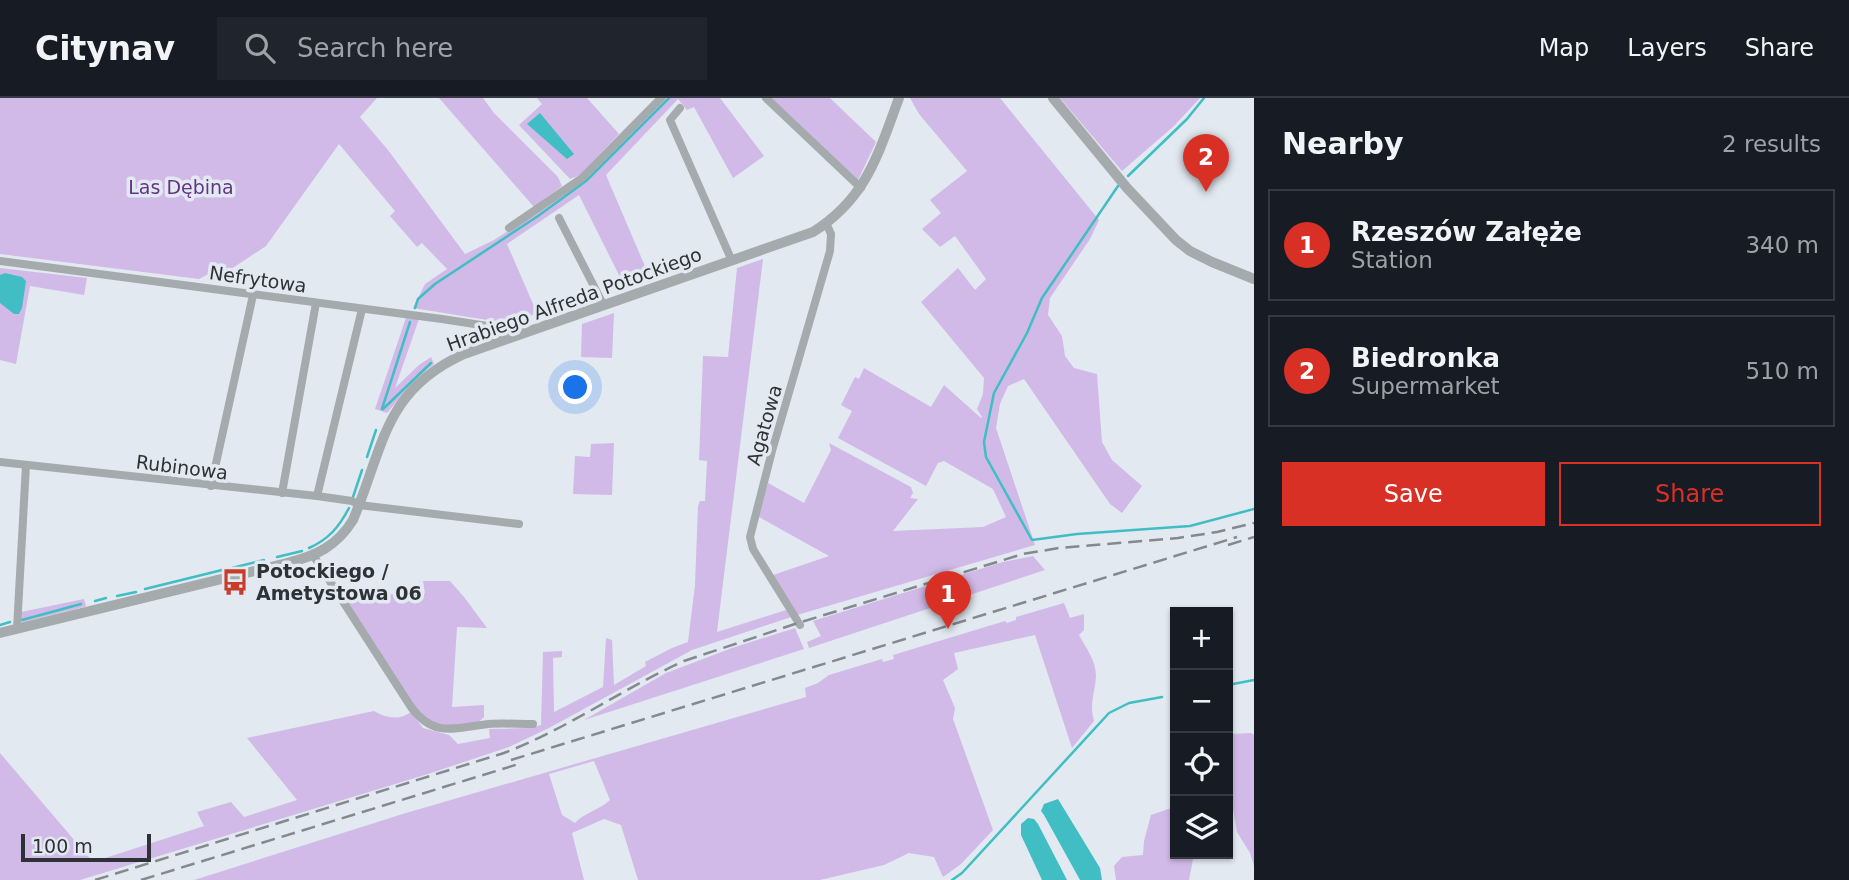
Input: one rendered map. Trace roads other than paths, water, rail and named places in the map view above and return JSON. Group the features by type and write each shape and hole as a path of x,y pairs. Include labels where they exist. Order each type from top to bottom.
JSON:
{"street":[{"path":"509,228 582,178 661,98"},
{"path":"766,98 861,188"},
{"name":"Hrabiego Alfreda Potockiego","path":"0,633 313,555 334,544 359,506 384,433 421,380 449,361 506,338 799,238 827,223 842,211 861,188 876,161 899,98"},
{"path":"1053,98 1162,228 1190,251 1254,279"},
{"name":"Hrabiego Alfreda Potockiego","path":"680,108 670,120 732,261"},
{"path":"559,218 603,304"},
{"name":"Agatowa","path":"800,625 753,550 750,537 831,244 827,223"},
{"name":"Nefrytowa","path":"0,261 495,327 506,338"},
{"path":"211,486 253,295"},
{"path":"282,493 316,303"},
{"path":"317,496 362,309"},
{"name":"Rubinowa","path":"0,462 344,499 359,506 519,524"},
{"path":"17,629 26,465"},
{"path":"313,555 411,707 425,723 443,729 490,724 533,724"}],"water":[{"path":"540,113 574,154 567,159 527,124"},
{"path":"5,273 22,277 26,281 19,314 14,314 0,303 0,275"},
{"path":"1058,799 1100,868 1102,880 1080,880 1041,811 1044,804"},
{"path":"1028,818 1034,819 1038,824 1067,880 1042,880 1021,835 1021,824"}],"waterway":[{"path":"415,308 418,299 435,284 586,181 669,98"},
{"path":"1128,176 1187,119 1204,98"},
{"path":"1118,186 1042,298 1027,333 994,393 984,442 986,457 1032,540 1190,526 1254,509"},
{"path":"382,409 410,322"},
{"path":"383,409 431,363"},
{"path":"367,457 376,430"},
{"path":"353,497 362,470"},
{"path":"309,548 333,532 349,508"},
{"path":"277,557 302,551"},
{"path":"232,568 264,560"},
{"path":"145,589 222,570"},
{"path":"117,596 136,592"},
{"path":"95,601 106,598"},
{"path":"22,620 81,604"},
{"path":"0,625 10,622"},
{"path":"1233,684 1254,680"},
{"path":"952,880 962,873 1109,713 1129,703 1162,697"}],"railway":[{"path":"95,880 504,753 550,732 684,661 798,623 1023,554 1059,548 1178,538 1254,523"},
{"path":"511,760 1237,537"},
{"path":"1228,545 1254,537"},
{"path":"141,880 522,763"}],"place":[{"name":"Biedronka","path":"1206,192"},
{"name":"Potockiego / Ametystowa 06","path":"235,582"},
{"name":"Rzeszów Załęże","path":"948,629"}],"park label":[{"name":"Las Dębina","path":"181,187"}]}
